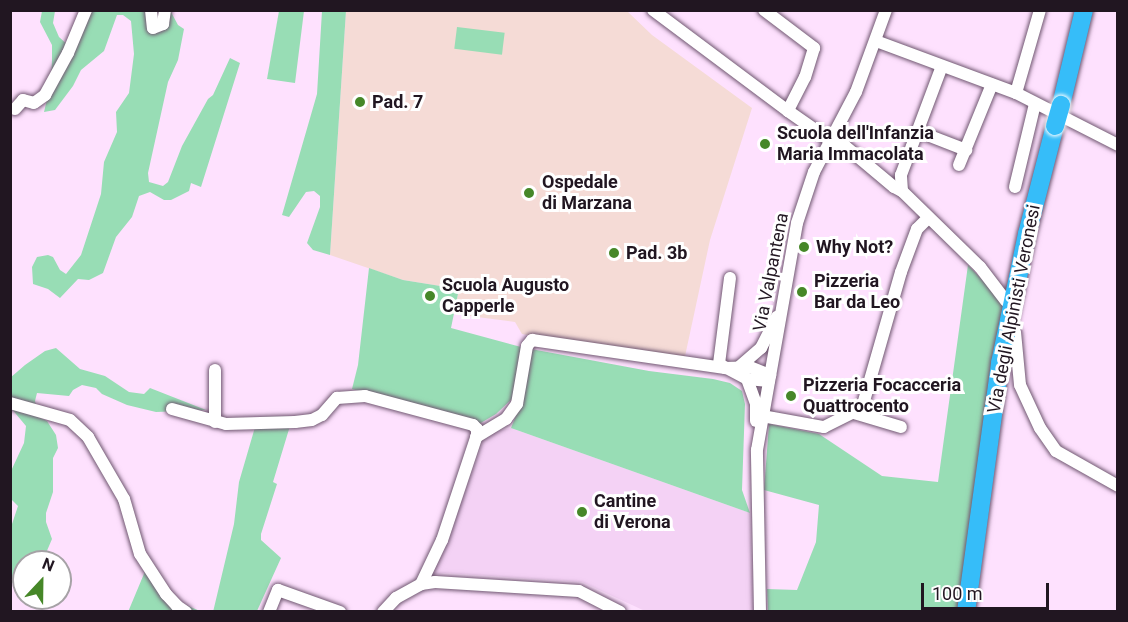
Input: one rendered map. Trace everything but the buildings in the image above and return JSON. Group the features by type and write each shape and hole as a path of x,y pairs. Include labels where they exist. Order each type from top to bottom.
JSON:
{"highway":[{"name":"Via degli Alpinisti Veronesi","path":"966,612 1000,363 1027,234 1084,10"}],"street":[{"path":"15,110 23,100 34,103 45,95 68,53 86,10"},
{"path":"151,10 153,28 163,24 165,10"},
{"path":"652,10 788,111 831,141 845,146 894,187 902,191 980,267 1006,301"},
{"path":"764,10 814,48 788,111"},
{"name":"Via Valpantena","path":"760,612 757,450 797,224 807,190 856,92 886,10"},
{"path":"1016,93 1040,10"},
{"path":"876,41 1016,93 1118,145"},
{"path":"902,191 901,176 942,66"},
{"path":"959,165 992,84"},
{"path":"1015,187 1035,104"},
{"path":"916,131 966,150"},
{"path":"762,416 824,427 862,408 901,272 917,229 928,218"},
{"path":"730,278 719,364 747,379 769,378"},
{"path":"739,367 761,348 782,310"},
{"path":"1015,332 1020,385 1040,428 1056,451 1118,486"},
{"path":"476,437 506,419 517,404 522,388 527,346 532,340 726,368 758,369 769,378"},
{"path":"215,370 215,422"},
{"path":"747,379 756,404 757,450"},
{"path":"172,409 215,422 248,424 312,420 322,415 337,398 365,396 468,422 477,429 476,437 436,552 421,584"},
{"path":"10,403 70,420 88,437 124,499 140,554 179,610"},
{"path":"854,413 902,427"},
{"path":"435,582 436,552"},
{"path":"383,612 396,598 421,584 435,582 579,591 620,612"},
{"path":"269,612 279,590 340,612"}],"shaded area":[{"name":"Ospedale di Marzana","path":"346,11 627,11 652,35 752,108 710,240 684,361 522,334 515,322 454,314 459,289 403,280 330,255"},
{"path":"511,428 750,513 753,611 645,611 582,582 445,573 430,575 454,522 484,439 488,433"}],"green space":[{"path":"42,11 55,11 53,23 59,37 69,46 87,11 146,11 150,30 171,12 178,25 184,29 178,60 168,82 148,173 149,182 163,186 168,182 182,146 208,99 213,95 230,58 240,63 201,187 191,183 189,191 171,200 164,200 150,192 139,196 132,217 116,237 103,273 89,280 78,279 60,298 48,289 33,284 32,267 37,257 48,255 53,257 60,270 66,274 81,255 101,194 104,162 117,132 116,112 129,93 134,54 131,21 123,15 117,15 104,51 81,70 73,86 55,110 44,112 51,83 52,45 40,22"},
{"path":"279,11 304,11 295,83 267,79"},
{"path":"322,11 346,11 330,255 313,250 307,243 320,207 320,196 314,191 306,192 289,217 282,215 317,94"},
{"path":"457,27 505,33 502,55 454,49"},
{"path":"968,265 1005,304 960,611 768,611 767,589 797,590 816,542 819,505 764,490 769,424 819,434 882,476 938,482"},
{"path":"369,268 403,280 459,289 451,328 521,347 514,397 496,414 479,424 352,389 358,365"},
{"path":"56,348 80,369 105,376 129,392 144,394 150,388 206,410 156,412 127,405 102,394 96,388 82,385 73,390 69,396 37,393 35,401 39,417 47,421 56,435 58,448 53,458 53,492 46,513 46,522 52,539 47,550 12,550 12,582 11,527 18,506 11,499 11,471 24,443 26,426 11,408 10,378 45,351"},
{"path":"531,349 649,371 713,379 730,383 742,391 745,404 742,490 750,513 511,428 523,398"},
{"path":"293,416 273,482 277,484 261,534 261,540 281,558 257,611 213,612 234,524 239,482 258,417"},
{"path":"146,569 174,600 200,611 128,612"}],"place":[{"name":"Pad. 7","path":"360,102"},
{"name":"Scuola dell'Infanzia Maria Immacolata","path":"765,144"},
{"name":"Ospedale di Marzana","path":"529,193"},
{"name":"Why Not?","path":"804,247"},
{"name":"Pad. 3b","path":"614,253"},
{"name":"Pizzeria Bar da Leo","path":"802,292"},
{"name":"Scuola Augusto Capperle","path":"430,296"},
{"name":"Pizzeria Focacceria Quattrocento","path":"791,396"},
{"name":"Cantine di Verona","path":"582,512"}]}
